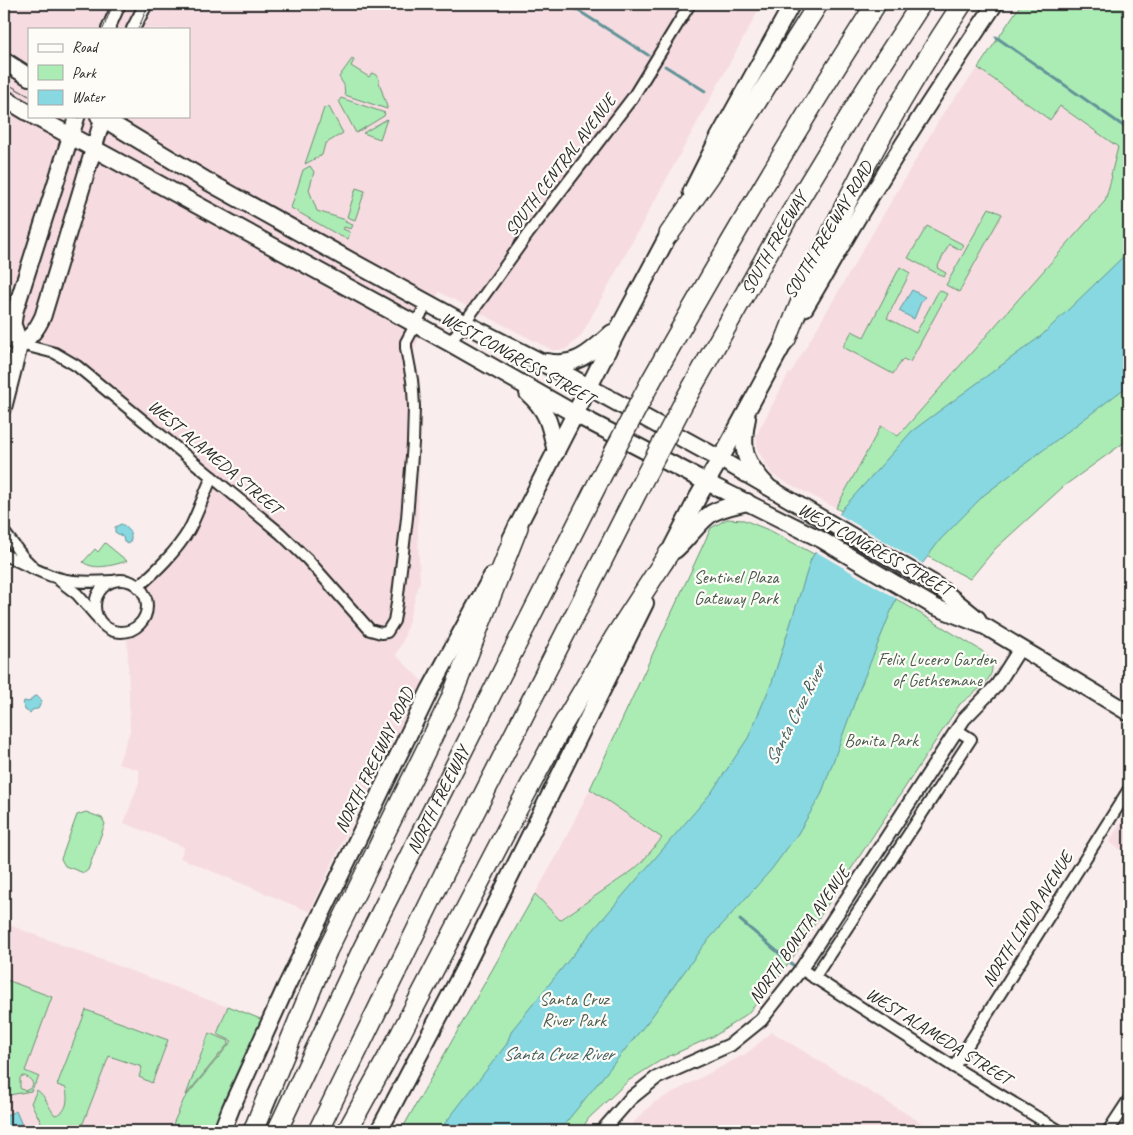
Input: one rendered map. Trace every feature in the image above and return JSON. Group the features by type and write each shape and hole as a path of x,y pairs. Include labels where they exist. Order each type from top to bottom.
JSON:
{"highway":[{"path":"669,234 710,176 818,4"},
{"name":"NORTH FREEWAY","path":"277,1131 363,948 651,381 761,190 876,4"},
{"name":"SOUTH FREEWAY","path":"318,1131 456,850 685,400 786,220 866,89 921,4"},
{"path":"786,339 813,272 861,173 909,87 962,4"},
{"path":"253,1131 327,952 450,702 518,527"},
{"path":"348,1131 562,726 614,638 669,554"}],"main road":[{"path":"575,414 718,138 792,4"},
{"name":"SOUTH FREEWAY ROAD","path":"706,482 786,339 857,219 929,101 995,4"},
{"path":"4,61 28,76"},
{"path":"4,98 28,112"},
{"name":"WEST CONGRESS STREET","path":"38,118 416,324 575,414 822,540 935,607 986,627 1129,712"},
{"path":"4,406 20,344 13,324 16,311 76,118"},
{"path":"20,344 36,331 43,316 102,118"},
{"name":"WEST CONGRESS STREET","path":"104,118 207,181 427,303 537,359 767,486 941,588 986,627"},
{"path":"537,359 552,363 572,362 588,354 620,326"},
{"path":"510,378 537,401 542,408 548,420 556,452"},
{"path":"748,408 744,447 745,456 752,470 767,486"},
{"name":"NORTH FREEWAY ROAD","path":"222,1131 286,987 422,707 518,527 575,414"},
{"path":"379,1131 467,962 706,482"},
{"path":"669,554 682,544 712,513 747,502"}],"street":[{"path":"108,28 119,4"},
{"path":"134,28 146,4"},
{"name":"SOUTH CENTRAL AVENUE","path":"450,343 528,234 633,97 690,4"},
{"path":"416,324 427,303"},
{"name":"WEST ALAMEDA STREET","path":"4,340 55,353 77,366 294,546 370,630 382,633 387,632 394,621 406,527 414,408 406,342 416,324"},
{"path":"138,587 164,562 181,542 192,523 212,477"},
{"path":"4,532 23,557 40,571"},
{"path":"4,555 55,577 80,582 118,580 135,584 145,598 147,606 145,615 135,628 119,632 111,630 98,619 78,594 55,577"},
{"path":"98,619 95,602 98,595 103,588 118,580"},
{"name":"NORTH BONITA AVENUE","path":"602,1131 630,1100 656,1078 730,1045 758,1024 801,970 964,719 997,685 1021,647"},
{"name":"NORTH BONITA AVENUE","path":"814,978 971,739 957,730"},
{"name":"NORTH LINDA AVENUE","path":"954,1067 1129,788"},
{"name":"WEST ALAMEDA STREET","path":"801,970 954,1067 1060,1131"},
{"path":"1108,1131 1129,1099"}],"shaded area":[{"path":"4,4 762,4 581,336 565,350 552,350 439,292 413,351 420,379 418,534 420,581 403,641 396,655 423,682 345,836 310,912 180,858 184,847 124,823 139,782 139,770 118,764 130,731 127,631 135,628 145,615 147,606 141,590 171,555 212,477 77,366 4,341"},
{"path":"978,68 1050,120 1062,103 1120,147 1105,201 898,436 881,426 836,508 772,475 758,451 756,436 789,373 943,113"},
{"path":"590,789 662,838 632,871 559,920 535,894"},
{"path":"1129,809 1129,855 1109,842"},
{"path":"4,923 228,1006 217,1034 232,1041 184,1099 170,1131 4,1131"},
{"path":"772,1032 935,1131 625,1131 653,1103 747,1053"}],"green space":[{"path":"1021,4 1129,4 1129,439 1064,486 995,549 970,579 836,508 881,426 898,436 1105,201 1118,147 1060,106 1050,120 978,68"},
{"path":"352,59 354,60 351,66 369,77 372,73 378,76 387,109 345,95 344,85 339,77"},
{"path":"341,98 385,113 384,116 356,133 339,101"},
{"path":"329,107 343,133 325,144 322,155 305,164 324,108"},
{"path":"387,119 380,139 363,133"},
{"path":"310,166 314,172 309,190 317,211 346,220 345,222 353,225 351,229 344,227 343,229 350,232 348,239 291,208 303,170"},
{"path":"356,188 365,191 355,220 347,217"},
{"path":"989,208 1002,214 959,292 946,285"},
{"path":"927,226 964,245 961,250 949,244 937,268 946,273 944,277 908,258"},
{"path":"900,267 910,273 887,318 916,333 939,290 947,294 910,362 903,359 893,374 843,347 852,331 864,337"},
{"name":"Santa Cruz River Park","path":"727,519 744,520 771,531 898,600 982,651 989,659 992,667 991,674 981,687 960,704 795,954 768,991 747,1014 716,1035 663,1059 628,1081 588,1119 581,1131 401,1131 535,894 560,920 632,871 662,838 590,789 711,528"},
{"path":"105,543 127,561 98,567 83,562 95,549 98,552"},
{"path":"86,812 102,818 105,824 88,870 84,873 65,866 61,859 77,815"},
{"path":"4,979 52,997 25,1071 39,1077 31,1091 4,1096","holes":["24,1076 29,1078 33,1084 31,1088 25,1091 20,1088 20,1078"]},
{"path":"228,1006 263,1020 213,1131 170,1131 184,1099 232,1041 217,1034"},
{"path":"86,1010 168,1040 152,1083 139,1077 142,1067 109,1056 80,1131 54,1131 44,1128 31,1103 37,1090 43,1095 55,1115 65,1108 67,1101 66,1088 57,1085"},
{"path":"209,1033 229,1041 228,1044 186,1095"}],"water":[{"name":"Santa Cruz River","path":"1129,251 1129,385 984,495 940,540 896,599 858,693 821,795 797,835 771,870 703,946 650,1019 559,1131 439,1131 506,1045 512,1030 589,935 711,793 748,738 772,682 811,559 844,507 912,431 1041,336"},
{"path":"912,290 925,297 914,319 899,311"},
{"path":"121,524 130,532 131,538 128,544 124,542 123,537 115,532 115,527"},
{"path":"36,696 42,701 38,709 32,710 30,713 24,708 24,701 29,702"},
{"path":"16,1111 24,1130 4,1131 4,1116"}],"pier":[{"path":"837,513 925,565 899,600 813,550"}],"waterway":[{"path":"568,4 648,55"},
{"path":"996,37 1129,130"},
{"path":"665,66 705,91"},
{"path":"740,920 793,965"}],"tram line":[{"path":"103,28 113,4"},
{"path":"138,28 149,4"},
{"path":"4,49 28,64"},
{"path":"4,82 28,95"}],"park label":[{"name":"Sentinel Plaza Gateway Park","path":"736,587"},
{"name":"Felix Lucero Garden of Gethsemane","path":"937,670"},
{"name":"Bonita Park","path":"881,740"}]}
